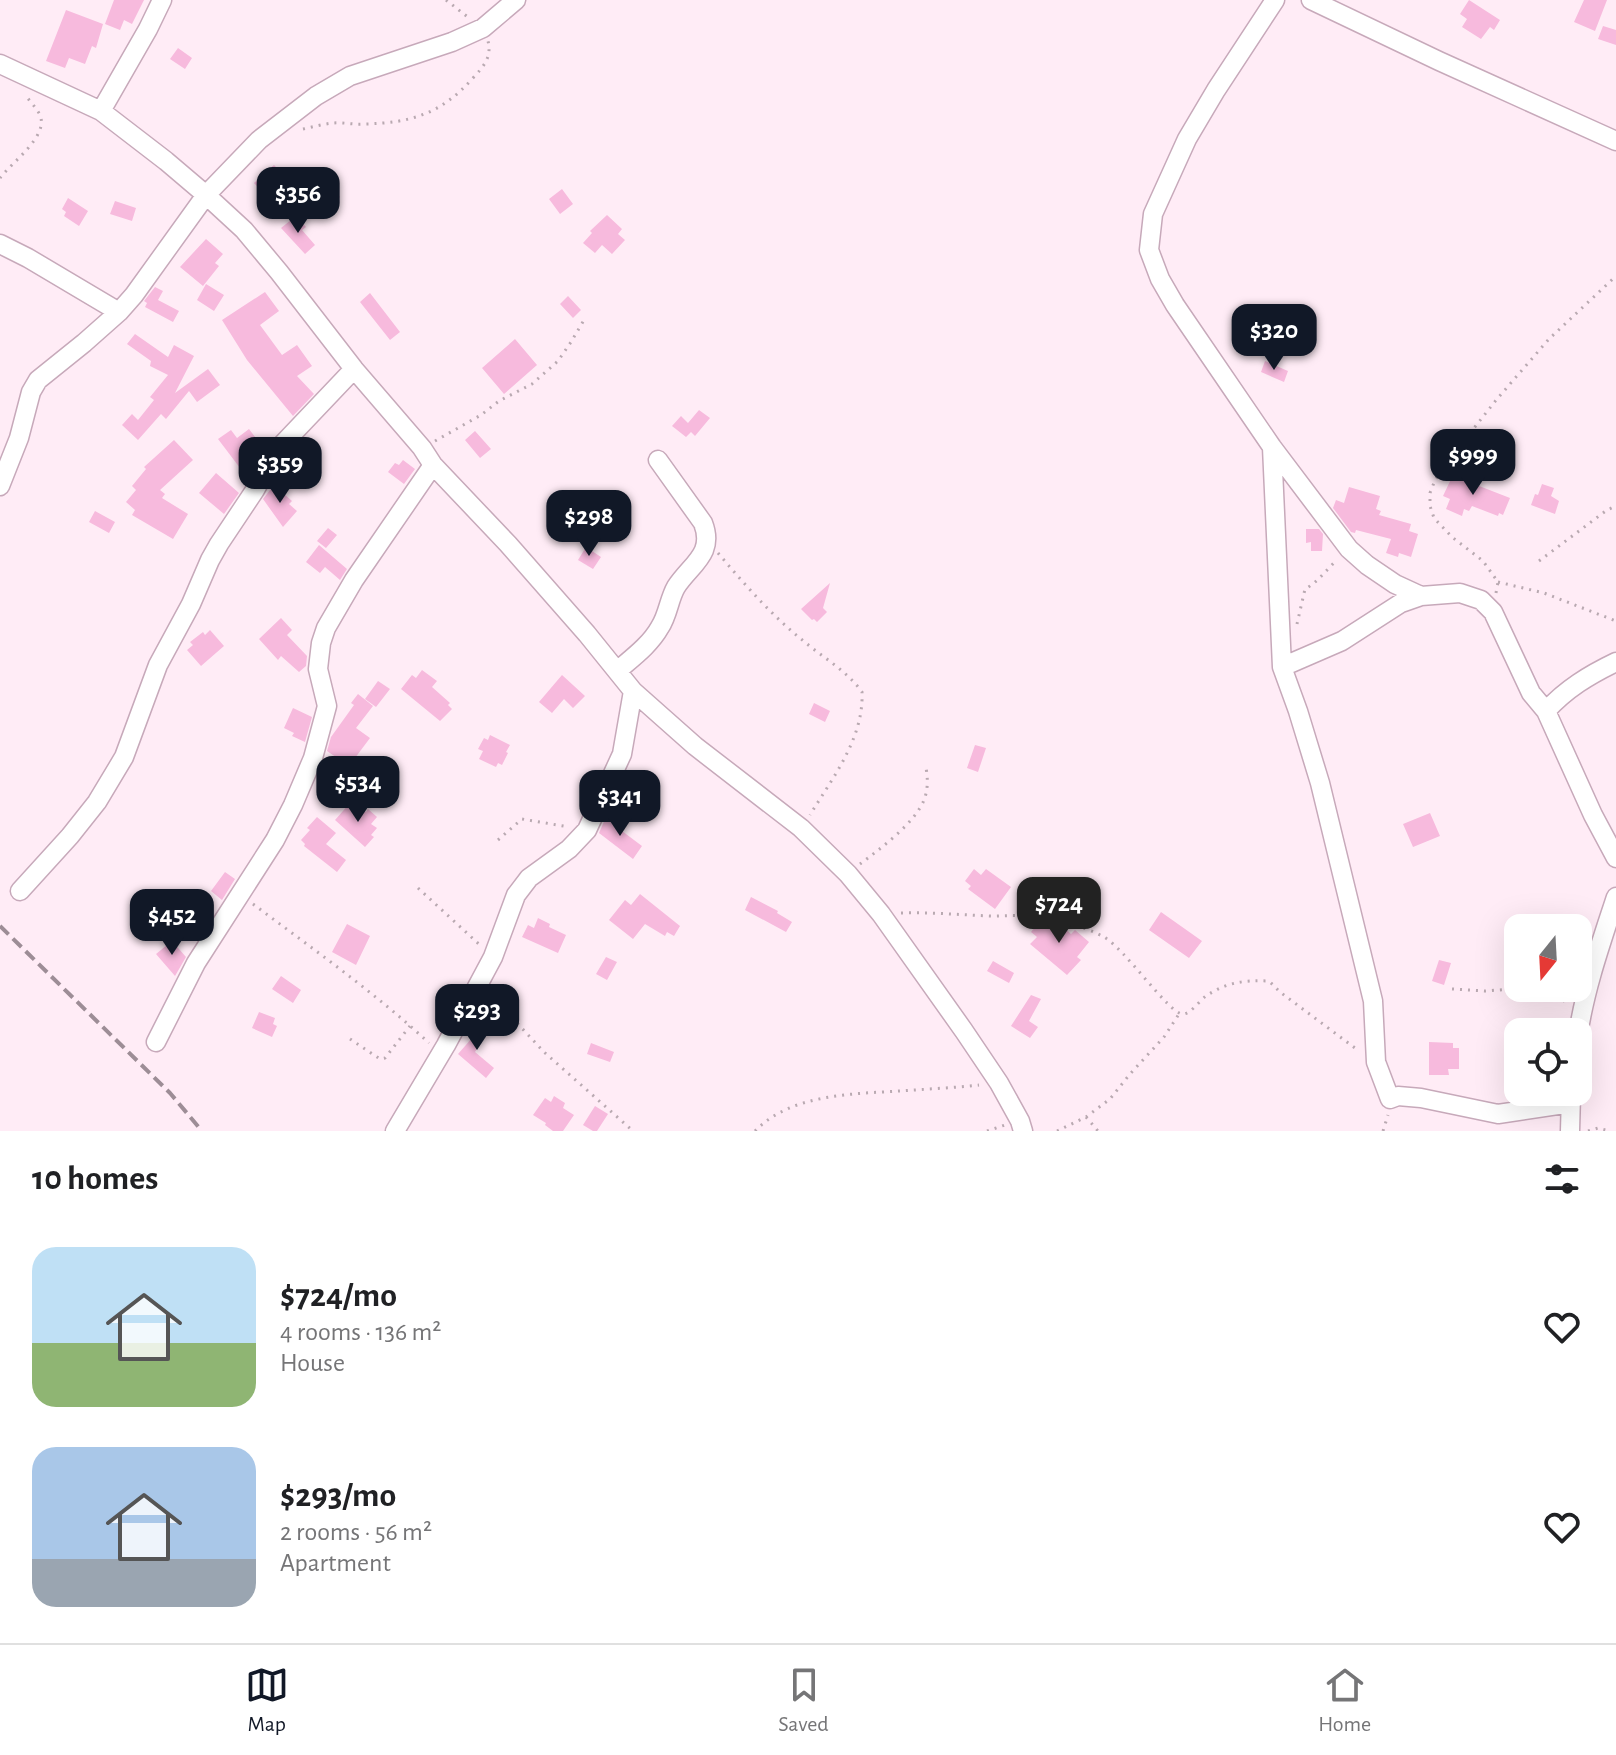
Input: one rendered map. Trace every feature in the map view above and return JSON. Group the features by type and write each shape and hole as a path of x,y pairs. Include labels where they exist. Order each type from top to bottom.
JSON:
{"street":[{"path":"101,111 162,0"},
{"path":"0,486 19,438 31,392 38,380 119,312 206,195 259,140 316,96 350,76 452,42 483,28 516,0"},
{"path":"1275,0 1187,139 1153,214 1149,250 1160,279 1175,305 1272,447 1349,549 1395,584 1421,596"},
{"path":"1311,0 1616,141"},
{"path":"6,67 101,111 145,144 244,230 433,465 508,544 633,691 695,746 801,828 848,874 881,914 999,1083 1023,1131"},
{"path":"0,244 119,312"},
{"path":"20,891 97,802 124,757 158,665 191,604 210,560 277,450 354,369"},
{"path":"1272,447 1282,667 1320,783 1373,1001 1378,1069 1390,1099 1398,1096 1421,1098 1498,1114 1534,1106"},
{"path":"617,671 650,641 661,626 677,586 699,560 708,541 703,523 658,460"},
{"path":"156,1042 196,963 275,840 313,758 327,706 318,669 326,628 354,580 433,465"},
{"path":"1282,667 1342,641 1401,603 1421,596 1460,593 1481,600 1493,612 1531,693 1546,711 1616,858"},
{"path":"1546,711 1562,693 1616,662"},
{"path":"395,1131 493,957 516,895 522,886 569,849 587,830 622,754 633,691"},
{"path":"1581,1018 1616,897"},
{"path":"1570,1131 1571,1106"}],"path":[{"path":"302,129 337,123 400,121 427,114 450,101 488,61 490,44 483,28 446,0"},
{"path":"0,178 31,146 41,125 40,115 6,67"},
{"path":"1616,276 1549,339 1497,399 1435,480 1430,493 1434,518 1452,537 1483,561 1498,582 1544,593 1616,621"},
{"path":"422,448 532,384 558,361 584,320"},
{"path":"1539,561 1616,506"},
{"path":"708,541 750,591 805,643 846,673 862,692 859,726 848,752 801,828"},
{"path":"1295,631 1305,589 1315,584 1318,577 1342,555"},
{"path":"1493,612 1498,582"},
{"path":"848,874 889,842 919,809 927,790 926,768"},
{"path":"498,840 522,819 587,830"},
{"path":"418,888 493,957"},
{"path":"240,894 359,983 440,1054"},
{"path":"881,914 1019,915 1064,922 1103,936 1118,947 1179,1014"},
{"path":"1057,1131 1086,1117 1110,1099 1164,1037 1179,1014 1189,1012 1203,998 1222,987 1245,980 1269,981 1352,1044 1378,1069"},
{"path":"479,982 544,1052 633,1131"},
{"path":"1452,989 1512,989 1544,995 1582,1009"},
{"path":"350,1039 380,1059 385,1058 410,1026"},
{"path":"755,1131 768,1118 826,1097 999,1083"},
{"path":"1086,1117 1098,1131"},
{"path":"1588,1131 1598,1128 1610,1131 1616,1127"}],"building":[{"path":"114,0 144,0 132,24 124,20 120,30 105,24"},
{"path":"1469,0 1500,20 1494,30 1490,27 1481,39 1462,27 1467,19 1460,14"},
{"path":"1584,0 1607,0 1595,31 1574,22"},
{"path":"66,10 103,24 96,48 92,46 85,64 69,58 65,68 46,61"},
{"path":"1603,26 1616,30 1616,45 1598,39"},
{"path":"178,48 192,58 185,69 170,59"},
{"path":"274,165 292,184 272,203 254,183"},
{"path":"324,180 340,197 330,206 314,190"},
{"path":"562,189 573,204 560,214 549,199"},
{"path":"68,198 88,211 79,226 64,216 66,212 62,209"},
{"path":"115,201 136,208 132,221 110,214"},
{"path":"607,215 622,229 618,234 625,240 612,254 602,245 595,253 583,243 592,233 590,231"},
{"path":"296,216 306,227 302,230 315,245 305,254 281,228"},
{"path":"206,239 223,254 215,263 219,266 203,286 180,267"},
{"path":"206,284 224,295 214,311 197,300"},
{"path":"155,287 163,291 158,300 179,311 173,322 145,307 147,303 144,301"},
{"path":"265,292 279,311 260,325 282,355 297,345 312,366 297,376 314,394 293,416 247,360 222,320"},
{"path":"370,293 400,332 390,340 360,302"},
{"path":"568,296 581,310 573,318 560,304"},
{"path":"135,334 168,357 174,345 194,356 175,393 208,369 220,385 197,402 189,391 166,419 161,414 138,440 122,425 132,414 138,420 154,400 150,397 168,375 150,366 151,361 127,344"},
{"path":"515,339 537,365 504,394 482,368"},
{"path":"1265,361 1288,371 1284,382 1261,372"},
{"path":"699,410 710,418 695,436 691,432 686,437 672,426 681,416 688,423"},
{"path":"249,429 261,445 249,454 253,458 240,468 218,439 231,430 237,438"},
{"path":"475,431 491,449 480,458 465,440"},
{"path":"174,440 193,460 160,490 165,494 162,498 188,514 173,539 132,515 135,510 126,502 136,490 132,486 146,469 144,467"},
{"path":"403,460 415,469 404,484 388,472 395,463 399,465"},
{"path":"216,473 239,493 224,514 199,493"},
{"path":"1457,474 1510,498 1503,515 1472,506 1469,511 1464,509 1462,516 1446,509 1450,499 1443,496 1452,477 1455,478"},
{"path":"1542,484 1554,488 1551,496 1559,501 1555,514 1531,505"},
{"path":"274,485 292,501 289,504 297,511 283,527 263,499"},
{"path":"1349,487 1380,496 1376,509 1381,511 1379,515 1411,524 1409,531 1418,534 1411,557 1386,553 1391,539 1356,530 1355,533 1351,532 1333,508 1336,500 1344,503"},
{"path":"95,511 115,522 109,533 89,522"},
{"path":"328,528 337,535 326,548 317,541"},
{"path":"1306,529 1319,529 1323,534 1322,551 1311,551 1311,542 1306,543"},
{"path":"319,545 347,569 340,580 325,567 320,573 306,562"},
{"path":"586,547 601,557 593,569 578,560"},
{"path":"830,583 823,608 827,612 817,622 812,620 801,609"},
{"path":"281,618 292,630 287,635 307,656 306,666 299,672 281,656 278,660 259,639"},
{"path":"210,630 224,646 201,666 187,650 193,645 190,642"},
{"path":"422,670 437,681 432,687 450,703 448,705 452,709 440,721 401,689 412,675 416,678"},
{"path":"562,675 585,696 573,708 564,699 552,713 539,702"},
{"path":"378,681 390,689 376,707 365,699"},
{"path":"358,694 373,706 356,728 370,738 349,766 327,751 331,737 354,705 351,703"},
{"path":"814,703 830,711 825,722 809,714"},
{"path":"293,708 312,717 305,742 284,728"},
{"path":"490,735 510,745 502,765 498,763 496,767 479,759 483,751 478,749 484,738 488,740"},
{"path":"975,745 986,748 978,772 967,768"},
{"path":"350,803 358,811 361,807 366,812 368,809 377,817 371,824 377,828 371,835 374,837 365,847 335,820"},
{"path":"1430,813 1440,836 1413,847 1403,824"},
{"path":"317,817 336,833 326,844 346,860 337,872 304,846 301,840"},
{"path":"606,817 620,825 618,828 642,846 633,859 599,833"},
{"path":"974,869 981,875 986,869 1011,887 995,909 968,889 971,886 965,881"},
{"path":"225,872 235,879 222,900 211,891"},
{"path":"640,894 680,926 674,936 667,932 665,936 645,924 633,939 609,920 625,900 631,905"},
{"path":"751,897 792,922 786,932 745,910"},
{"path":"1161,912 1202,941 1189,958 1149,930"},
{"path":"538,918 566,935 558,953 522,937 528,925 534,928"},
{"path":"1042,919 1052,928 1058,922 1071,934 1075,930 1089,942 1077,957 1081,960 1067,975 1030,944 1037,937 1031,932"},
{"path":"347,924 370,936 356,965 332,952"},
{"path":"172,941 186,957 175,976 156,954"},
{"path":"606,957 617,962 607,980 596,974"},
{"path":"1439,960 1451,963 1444,985 1432,981"},
{"path":"993,961 1014,973 1009,983 987,971"},
{"path":"281,976 301,990 293,1003 272,989"},
{"path":"1031,995 1041,999 1029,1021 1038,1027 1030,1038 1011,1026"},
{"path":"259,1012 275,1018 273,1024 277,1026 272,1037 252,1028"},
{"path":"486,1022 491,1026 475,1052 494,1068 486,1078 458,1054"},
{"path":"1429,1042 1453,1043 1453,1048 1459,1048 1459,1069 1448,1069 1449,1075 1429,1075"},
{"path":"591,1043 614,1052 610,1062 587,1054"},
{"path":"554,1096 565,1103 563,1108 574,1115 563,1131 553,1131 533,1115 545,1098 551,1102"},
{"path":"595,1106 608,1114 597,1131 593,1131 583,1125"}],"railway":[{"path":"0,926 170,1093 202,1131"}]}
